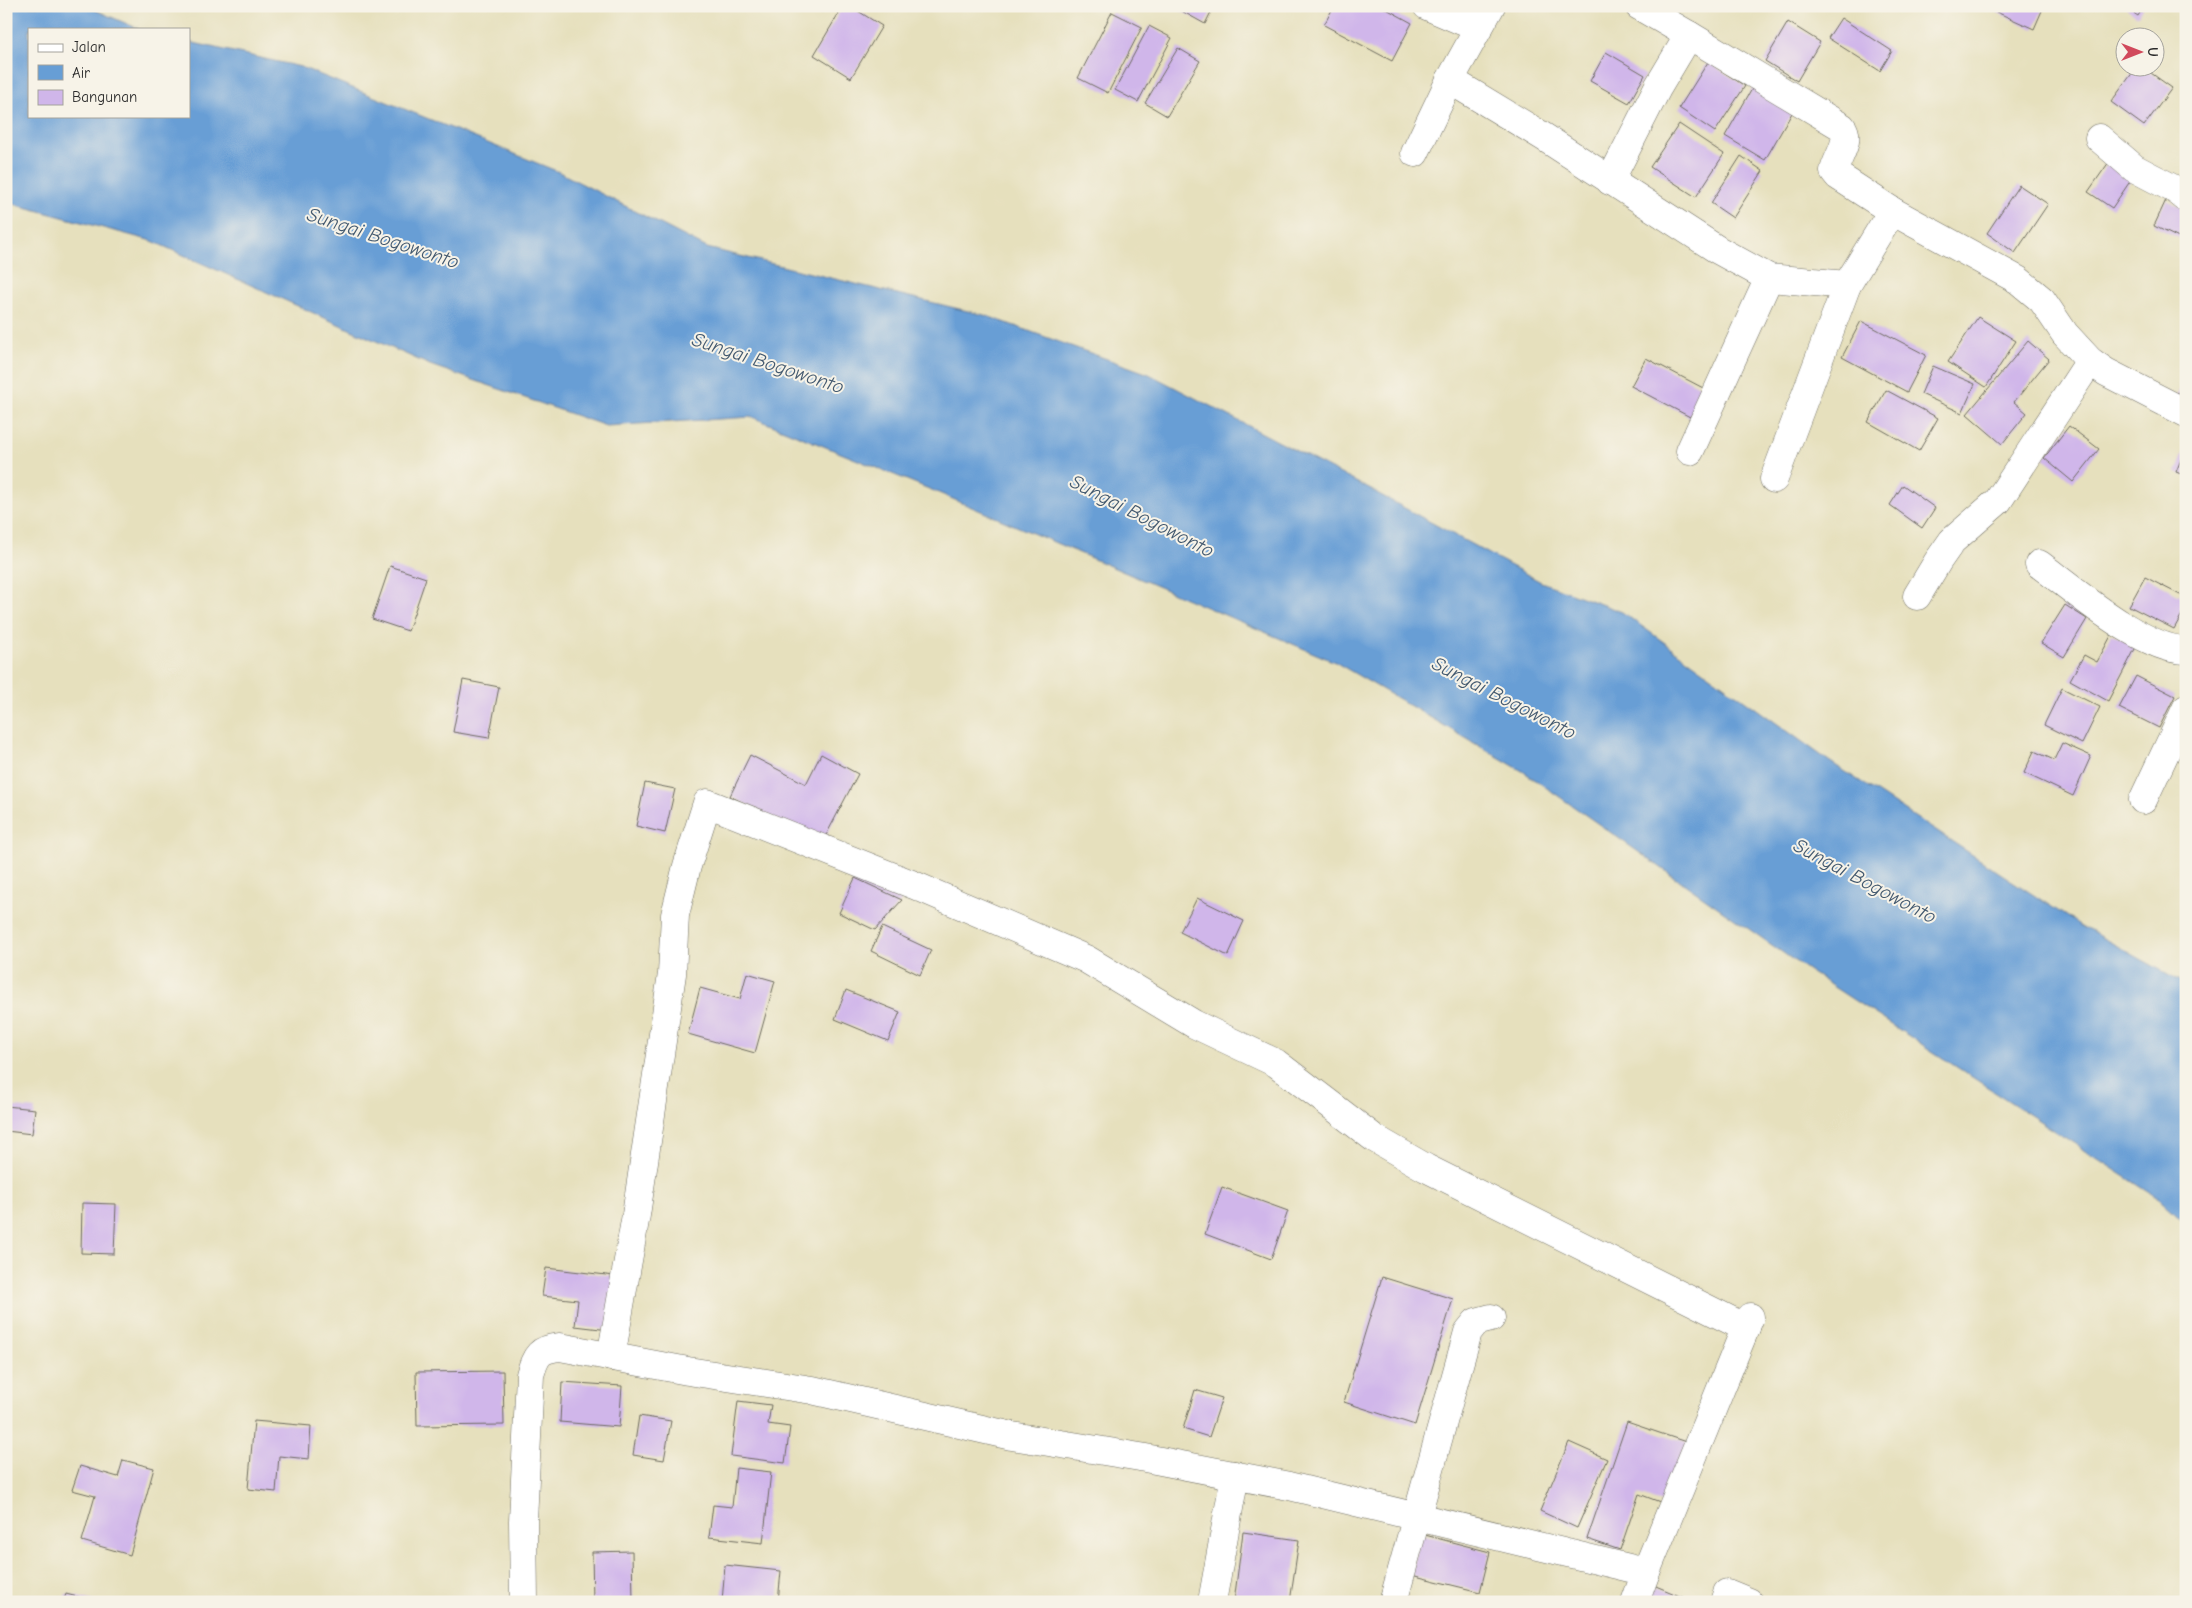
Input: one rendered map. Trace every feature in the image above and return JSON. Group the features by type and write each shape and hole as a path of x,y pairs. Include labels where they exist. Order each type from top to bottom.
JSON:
{"street":[{"path":"1415,153 1450,80 1484,17 1427,6"},
{"path":"1639,6 1842,128 1846,132 1846,140 1834,171 1838,176 1892,211 2018,280 2042,300 2065,334 2090,361 2106,372 2186,413"},
{"path":"1610,181 1658,87 1689,35"},
{"path":"1450,80 1544,137 1718,250 1769,278 1847,284"},
{"path":"2099,138 2134,168 2176,190 2186,198"},
{"path":"1774,478 1847,284 1892,211"},
{"path":"1690,451 1769,278"},
{"path":"1917,596 1952,541 1998,501 2090,361"},
{"path":"2039,564 2110,616 2148,638 2174,650 2186,650"},
{"path":"2143,800 2186,709"},
{"path":"611,1357 636,1215 672,974 675,915 687,866 707,803 914,885 1086,959 1194,1024 1276,1063 1374,1138 1426,1168 1748,1322 1635,1602"},
{"path":"1393,1602 1468,1332 1476,1322 1491,1318"},
{"path":"524,1602 523,1521 530,1375 536,1356 548,1348 560,1347 688,1371 812,1390 1012,1436 1235,1475 1418,1516 1646,1572"},
{"path":"1212,1602 1235,1475"},
{"path":"1724,1602 1727,1593 1749,1602"}],"water":[{"name":"Sungai Bogowonto","path":"6,6 86,6 137,28 28,28 28,118 190,118 190,42 301,67 559,172 707,248 984,315 1149,374 1375,492 1541,582 1622,612 1829,761 2081,926 2186,984 2186,1224 2158,1198 1809,971 1524,772 1335,662 934,491 752,417 606,426 430,365 152,241 6,202"}],"building":[{"path":"843,6 850,6 882,26 851,78 814,55"},
{"path":"1179,6 1214,6 1205,24 1178,9"},
{"path":"1334,6 1381,6 1412,23 1392,61 1324,25"},
{"path":"1983,6 2044,6 2034,29"},
{"path":"2123,6 2144,6 2138,16"},
{"path":"1112,12 1142,27 1108,93 1078,78"},
{"path":"1841,18 1892,51 1880,71 1828,38"},
{"path":"1788,22 1820,42 1797,81 1765,61"},
{"path":"1149,26 1172,38 1138,102 1115,90"},
{"path":"1178,48 1200,61 1167,116 1145,103"},
{"path":"1606,52 1645,75 1629,103 1590,81"},
{"path":"1708,62 1745,86 1715,132 1679,108"},
{"path":"2129,78 2158,78 2172,88 2144,126 2111,102"},
{"path":"1756,82 1796,106 1765,160 1725,136"},
{"path":"1679,124 1724,154 1696,197 1650,167"},
{"path":"1741,156 1763,171 1733,218 1711,203"},
{"path":"2109,162 2133,177 2112,208 2088,192"},
{"path":"2019,185 2048,204 2015,253 1987,233"},
{"path":"2166,200 2186,210 2185,241 2154,226"},
{"path":"1978,317 2016,341 1986,387 1948,362"},
{"path":"1861,321 1926,355 1907,392 1842,357"},
{"path":"2028,341 2049,359 2014,402 2027,413 2002,444 1967,414"},
{"path":"1646,358 1705,389 1690,417 1631,386"},
{"path":"1933,366 1975,384 1962,413 1921,394"},
{"path":"2186,377 2186,404 2175,399"},
{"path":"1886,390 1938,418 1919,451 1868,422"},
{"path":"2069,426 2099,449 2073,482 2044,458"},
{"path":"2186,447 2186,476 2176,472"},
{"path":"1903,485 1935,508 1922,528 1890,505"},
{"path":"390,566 426,578 408,631 372,619"},
{"path":"2145,577 2186,598 2186,607 2174,629 2129,606"},
{"path":"2065,605 2087,619 2064,657 2041,643"},
{"path":"2112,634 2136,647 2108,701 2070,680 2084,655 2097,662"},
{"path":"2136,676 2175,696 2159,728 2119,708"},
{"path":"463,680 499,687 489,738 453,732"},
{"path":"2062,688 2100,707 2082,744 2044,725"},
{"path":"2062,743 2091,756 2073,796 2024,773 2034,751 2054,760"},
{"path":"821,754 858,774 822,843 730,796 750,755 806,784"},
{"path":"645,783 675,789 665,833 636,826"},
{"path":"855,878 902,900 875,930 839,913"},
{"path":"1197,898 1244,921 1228,956 1180,932"},
{"path":"882,927 931,950 920,975 871,951"},
{"path":"747,973 775,981 755,1053 688,1034 700,988 740,999"},
{"path":"846,990 900,1012 888,1041 835,1019"},
{"path":"6,1106 35,1109 32,1134 6,1131"},
{"path":"1222,1187 1288,1211 1271,1259 1205,1234"},
{"path":"82,1203 116,1204 114,1254 81,1253"},
{"path":"546,1268 615,1276 609,1330 575,1326 578,1300 542,1296"},
{"path":"1382,1277 1453,1299 1415,1425 1344,1402"},
{"path":"503,1371 504,1425 417,1426 416,1372"},
{"path":"562,1382 622,1386 619,1427 560,1422"},
{"path":"1195,1390 1222,1398 1209,1437 1183,1429"},
{"path":"738,1401 771,1405 768,1424 790,1427 785,1463 731,1456"},
{"path":"639,1416 671,1421 664,1460 633,1455"},
{"path":"254,1421 311,1426 309,1459 279,1456 276,1492 248,1489"},
{"path":"1627,1422 1689,1443 1668,1505 1639,1494 1620,1550 1587,1539"},
{"path":"1569,1442 1607,1459 1577,1528 1540,1511"},
{"path":"123,1460 154,1468 130,1555 82,1541 95,1496 72,1490 80,1466 118,1477"},
{"path":"736,1468 771,1472 763,1543 709,1537 713,1505 732,1507"},
{"path":"1243,1532 1299,1540 1290,1602 1234,1602"},
{"path":"1421,1534 1490,1552 1480,1592 1411,1575"},
{"path":"632,1551 633,1601 593,1602 592,1552"},
{"path":"725,1565 781,1571 778,1602 722,1602"},
{"path":"1651,1584 1694,1602 1644,1602"},
{"path":"66,1594 93,1601 93,1602 63,1602"}]}
